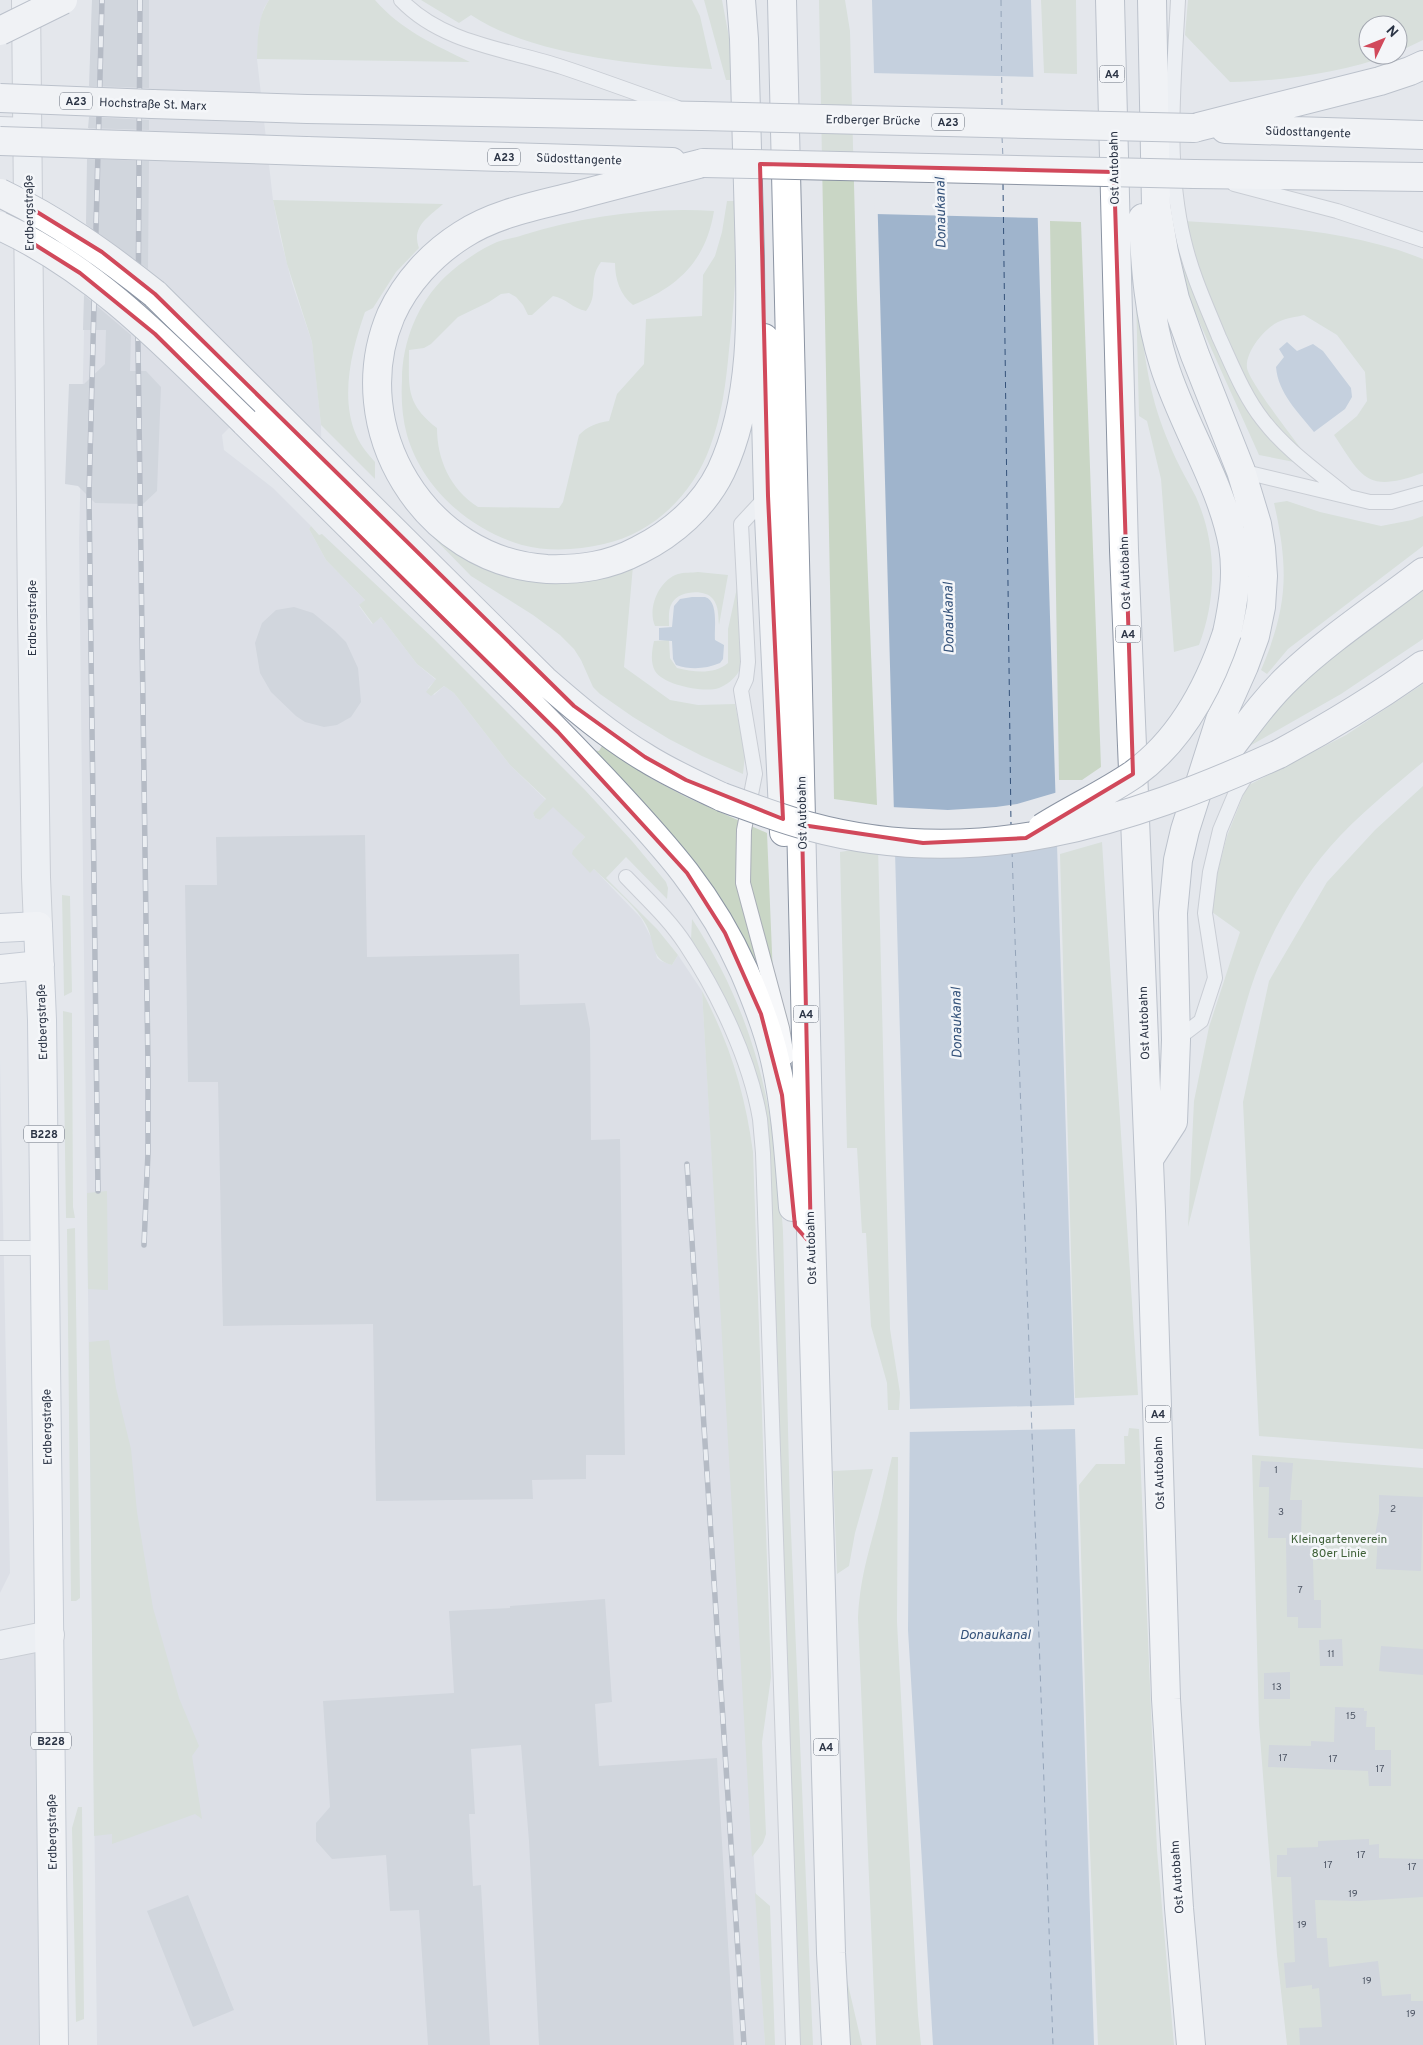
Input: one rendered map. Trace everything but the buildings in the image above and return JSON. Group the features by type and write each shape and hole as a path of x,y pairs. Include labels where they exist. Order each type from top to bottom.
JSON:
{"main road":[{"path":"0,31 63,0"},
{"path":"703,163 535,206 488,222 466,232 442,249 415,276 402,294 392,314 379,359 378,404 384,431 392,457 418,501 433,518 470,547 492,558 514,565 535,568 579,569 602,565 624,558 678,525 708,492 720,472 730,448 745,384 751,317 744,39 741,0"},
{"path":"756,0 768,496 787,908 804,1217 811,1244"},
{"name":"Ost Autobahn","path":"782,0 811,1244 831,1953 836,2045"},
{"name":"Ost Autobahn","path":"1110,0 1124,550 1149,1159 1166,1699 1179,1908 1191,2045"},
{"path":"1026,838 1127,779 1158,754 1193,710 1217,662 1227,633 1232,606 1235,576 1233,548 1227,522 1163,363 1149,290 1144,249 1138,0"},
{"path":"1149,1159 1173,1122 1176,1040 1173,913 1178,860 1185,830 1220,720 1255,636 1261,607 1263,576 1257,524 1241,472 1175,299 1164,252 1156,205 1152,0"},
{"path":"1194,128 1380,81 1410,71 1423,64"},
{"name":"Hochstraße St. Marx","path":"0,98 307,109 702,116"},
{"name":"Erdberger Brücke","path":"702,116 1194,128"},
{"name":"Südosttangente","path":"1194,128 1423,135"},
{"name":"Südosttangente","path":"0,141 703,163"},
{"name":"A23","path":"703,163 1423,177"},
{"path":"0,193 64,227 102,252 156,294 515,652 574,706 606,732 645,758 686,780 722,796 808,826 857,836 899,841 957,844 1026,838 1092,824 1163,803 1214,784 1331,725 1396,685 1423,665"},
{"path":"0,226 39,246 80,272 116,299 155,334 558,732 651,831 687,873 707,901 725,933 744,971 761,1014 775,1058 786,1124 795,1226 811,1244"},
{"path":"1200,786 1230,750 1264,703 1290,676 1323,648 1423,572"},
{"path":"0,928 38,926"},
{"name":"Erdbergstraße","path":"38,926 42,1020 54,2045"},
{"path":"0,969 40,965"}],"street":[{"name":"Erdbergstraße","path":"26,0 32,642 38,926"},
{"path":"0,1644 50,1635"}],"lane":[{"path":"401,0 411,10 432,24 478,44 560,66 702,116"},
{"path":"1178,0 1172,107 1174,160 1182,232 1193,274 1230,362 1262,420 1285,445 1347,496"},
{"path":"0,124 28,125"},
{"path":"1194,174 1337,211 1423,240"},
{"path":"1241,472 1370,502 1391,502 1423,493"},
{"path":"768,496 740,524 748,662 746,679 741,690 755,774 744,830 743,883 782,1028 804,1217"},
{"path":"1176,1040 1201,1021 1216,978 1205,913 1210,872 1220,830 1233,800 1269,755"},
{"path":"626,877 668,921 686,944 706,979 726,1016 740,1052 760,1119 763,1153 793,2045"},
{"path":"0,1248 45,1248"}],"highlighted area":[{"path":"760,164 1114,172 1133,774 1026,838 923,843 802,825 811,1244 795,1226 782,1095 761,1014 725,933 687,873 558,732 155,334 80,273 29,241 29,207 102,252 155,294 574,706 645,757 686,780 783,819 768,496"}],"shaded area":[{"path":"92,0 269,0 264,8 259,27 257,59 273,200 292,283 312,342 321,425 322,476 251,406 222,435 224,450 273,488 311,526 309,529 326,560 365,600 359,606 372,624 381,617 417,664 436,680 428,688 434,695 444,686 454,693 510,765 546,800 533,813 535,818 540,820 553,806 585,837 573,850 590,872 594,869 641,918 653,941 657,958 672,965 678,955 702,991 765,2045 97,2045 79,540"},
{"path":"0,1060 10,1573 0,1593"},
{"path":"50,1635 54,2045 0,2045 0,1645"}],"green space":[{"path":"269,0 375,0 385,11 407,28 431,43 470,62 257,59 260,21"},
{"path":"421,0 692,0 700,16 712,69 620,61 555,49 496,29 471,15 459,23"},
{"path":"704,0 722,0 737,80 726,80"},
{"path":"819,0 845,0 850,31 857,299 877,805 834,799"},
{"path":"1041,0 1076,0 1077,74 1044,73"},
{"path":"1188,0 1423,0 1423,40 1408,47 1408,15 1358,15 1358,65 1291,78 1230,82 1185,35"},
{"path":"273,200 443,204 419,228 417,240 419,248 396,272 373,308 365,312 352,358 348,390 352,422 357,437 375,462 375,479 321,425 312,342 287,264"},
{"path":"727,201 739,201 737,257 725,387 718,423 710,447 703,464 682,495 655,521 639,531 622,539 604,544 574,549 543,549 522,545 484,529 467,518 436,489 424,472 414,454 407,435 402,408 405,351 420,310 436,286 457,266 490,245 546,228 618,214 666,210 714,211 710,229 697,258 676,281 649,298 633,305 628,301 619,286 615,263 601,262 595,275 590,305 586,311 553,296 532,315 528,315 516,297 509,293 501,294 458,317 431,344 424,348 409,350 409,384 414,402 419,410 437,428 439,451 447,472 468,500 478,507 559,508 563,502 579,435 592,425 609,421 617,394 644,364 646,319 702,316 703,275 715,256 722,232"},
{"path":"1170,220 1330,234 1393,248 1423,259 1423,473 1390,482 1378,481 1368,478 1352,462 1334,435 1357,416 1367,401 1365,372 1337,335 1304,315 1281,321 1267,330 1252,348 1247,368 1264,398 1305,454 1304,464 1259,455 1193,308 1181,272"},
{"path":"1050,221 1081,222 1101,767 1082,780 1059,780"},
{"path":"1136,295 1146,363 1155,404 1169,444 1203,515 1211,552 1212,571 1209,609 1199,645 1174,652 1161,479 1147,421 1139,416"},
{"path":"1287,501 1320,512 1381,526 1423,516 1423,546 1288,649 1267,674 1261,670 1277,626 1281,607 1284,568 1274,503"},
{"path":"311,526 319,535 322,534 434,639 585,790 632,841 666,882 668,888 667,899 626,857 606,878 657,929 678,955 672,965 656,954 645,923 635,909 594,869 590,873 572,854 573,850 585,837 553,807 540,820 535,818 533,813 546,799 510,765 454,693 444,686 431,696 426,692 436,679 417,664 381,617 373,624 359,605 365,600 326,560 309,529"},
{"path":"430,531 460,553 633,566 624,667 670,700 698,705 735,704 745,755 743,774 669,739 600,694 593,687 574,649 560,635 533,615 471,576 428,532"},
{"path":"698,572 728,575 719,625 717,608 713,599 704,593 692,592 680,596 672,603 669,614 669,626 655,626 653,619 654,603 660,588 671,577 678,574"},
{"path":"738,583 742,654 739,671 735,677 719,688 694,689 675,684 659,676 652,664 654,641 669,640 670,658 677,668 703,672 722,667 728,663 728,629"},
{"path":"1423,585 1423,639 1341,694 1241,751 1285,694"},
{"path":"1423,684 1423,762 1363,813 1320,859 1291,901 1261,960 1249,993 1233,1050 1188,1227 1194,1101 1209,1027 1240,932 1212,912 1217,875 1227,836 1247,786 1346,735"},
{"path":"602,746 652,779 686,797 767,833 774,1000 592,750 599,751"},
{"path":"1423,786 1423,1449 1259,1436 1243,1102 1269,981 1327,882 1375,830"},
{"path":"1102,842 1138,1395 1075,1398 1060,854"},
{"path":"878,846 890,1329 900,1393 899,1410 888,1410 887,1383 871,1326 866,1233 862,1233 857,1148 847,1148 840,852"},
{"path":"62,895 70,896 72,992 64,996"},
{"path":"692,919 715,957 748,1031 759,1068 775,1146 783,1231 790,1508 813,2045 800,2045 783,1595 775,1283 768,1133 760,1090 751,1061 732,1014 691,940"},
{"path":"702,991 721,1030 735,1069 746,1109 753,1152 771,1677 762,1742 766,1834 763,1843 752,1857"},
{"path":"63,1011 72,1013 73,1207 75,1218 66,1218"},
{"path":"107,1191 108,1290 88,1289 87,1193"},
{"path":"75,1228 80,1598 76,1601 71,1601 67,1229"},
{"path":"109,1340 116,1388 131,1449 137,1512 153,1608 179,1698 199,1746 192,1756 202,1819 195,1814 112,1844 112,1834 94,1836 89,1342"},
{"path":"1129,1428 1139,1429 1157,1850 1174,2045 1098,2045 1089,1825 1079,1485 1096,1464 1125,1464 1124,1436 1128,1436"},
{"name":"Kleingartenverein 80er Linie","path":"1252,1455 1423,1468 1423,2045 1287,2045 1277,1955 1259,1724"},
{"path":"892,1457 898,1457 897,1622 921,2045 876,2045 858,1618 865,1567"},
{"path":"873,1469 855,1533 849,1566 837,1574 833,1471"},
{"path":"78,1807 82,1807 84,2019 76,2022 72,1828"},
{"path":"755,1893 770,1906 775,2045 765,2045"},
{"path":"847,1980 862,2045 850,2045"}],"water":[{"name":"Donaukanal","path":"872,0 1031,0 1094,2045 933,2045 908,1630 910,1406"},
{"path":"1287,342 1297,351 1313,344 1323,351 1351,388 1352,397 1345,409 1314,432 1295,410 1285,394 1278,376 1276,367 1284,357 1279,349"},
{"path":"705,597 712,604 715,616 715,640 724,645 723,659 720,663 709,667 687,668 676,665 673,659 672,641 659,640 659,628 672,627 674,606 680,599"}],"pier":[{"path":"871,73 1036,77 1040,218 875,214"},
{"path":"1058,792 1059,843 892,850 891,807 948,810 996,807 1017,804"},
{"path":"1076,1405 1077,1429 907,1432 907,1409"}],"ferry route":[{"path":"1001,0 1002,110"},
{"path":"1002,137 1003,158"},
{"path":"1003,184 1011,825"},
{"path":"1012,851 1053,2045"}],"railway":[{"path":"98,1191 89,495 102,0"},
{"path":"140,0 138,344 148,1068 148,1152 144,1245"},
{"path":"687,1164 744,2045"}]}
